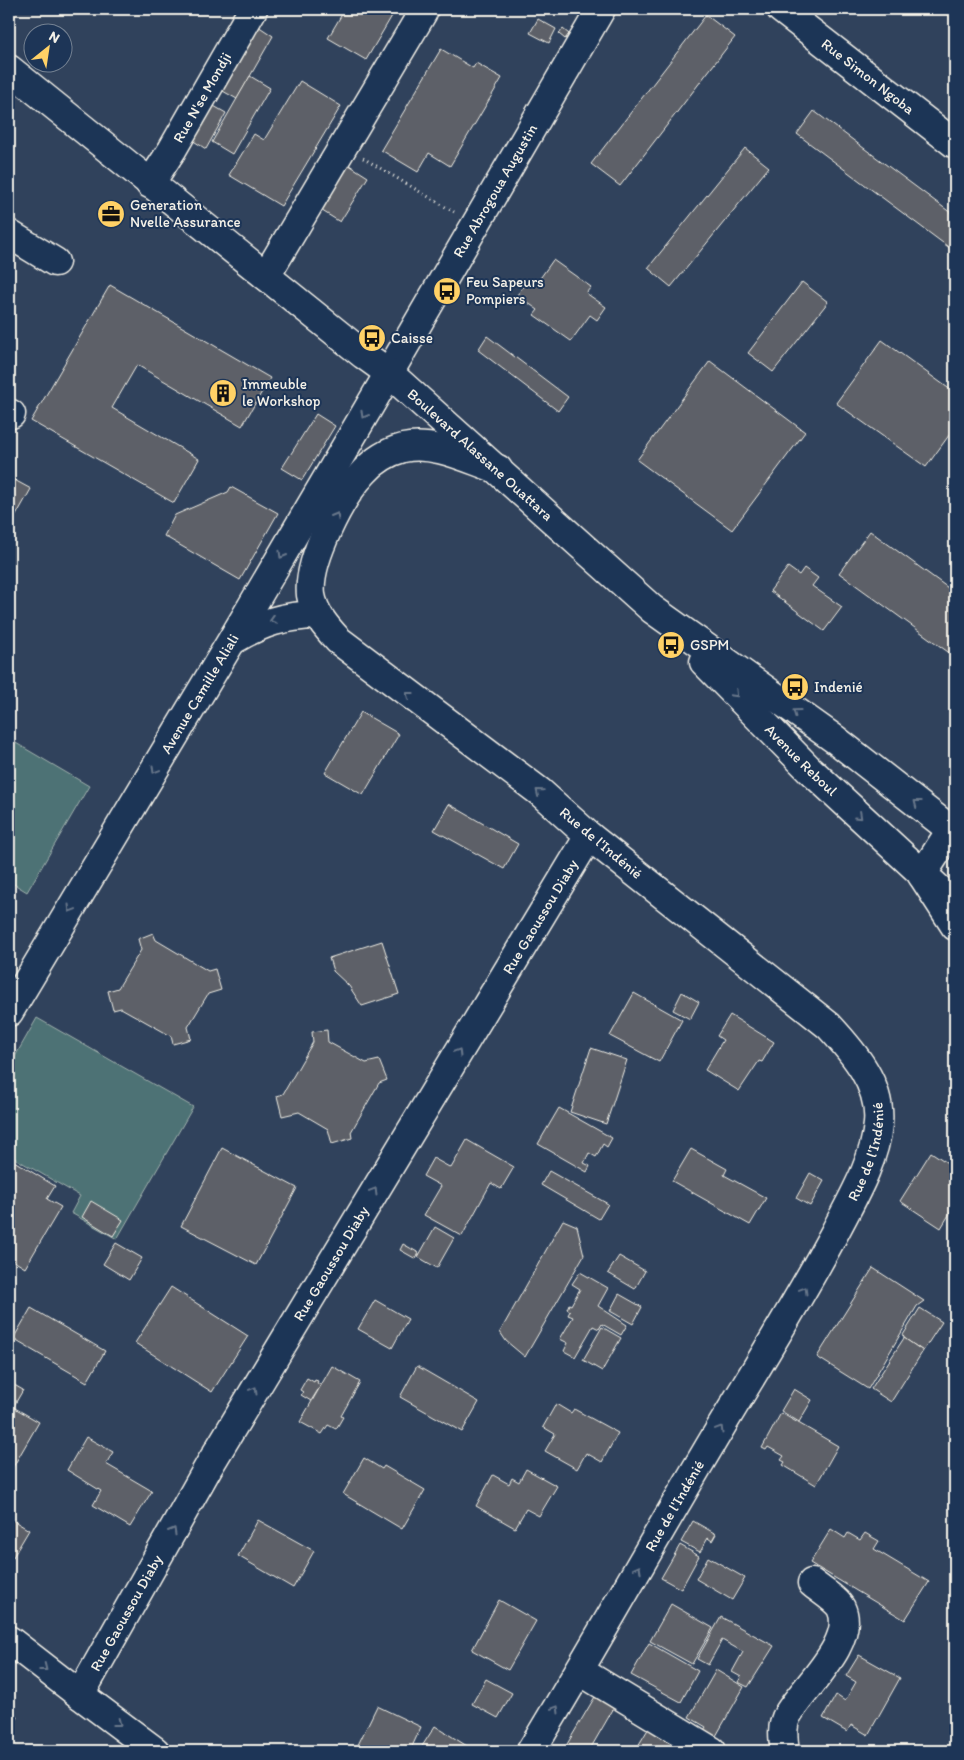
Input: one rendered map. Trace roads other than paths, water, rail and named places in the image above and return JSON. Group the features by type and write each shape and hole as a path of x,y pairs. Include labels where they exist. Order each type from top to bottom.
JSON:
{"main road":[{"name":"Rue N'se Mondji","path":"150,184 172,150 254,9"},
{"name":"Rue Abrogoua Augustin","path":"389,373 600,9"},
{"name":"Rue Simon Ngoba","path":"781,9 955,144"},
{"path":"266,276 423,12"},
{"name":"Boulevard Alassane Ouattara","path":"9,69 150,184 389,373 652,609 836,740 953,832"},
{"path":"9,234 54,262"},
{"name":"Avenue Camille Aliali","path":"9,1012 232,640 389,373"},
{"name":"Rue de l'Indénié","path":"498,469 439,449 417,446 391,452 378,460 354,485 330,526 315,558 311,577 312,596 318,615 338,640 356,655 540,792 589,836 829,1026 856,1056 873,1089 879,1123 872,1154 849,1205 807,1284 675,1504 532,1751"},
{"name":"Avenue Reboul","path":"652,609 810,770 922,875 955,903"},
{"path":"232,640 273,620 292,616 318,615"},
{"path":"953,832 922,875 955,926"},
{"name":"Rue Gaoussou Diaby","path":"80,1695 209,1466 589,836"},
{"path":"785,1751 782,1735 787,1715 824,1668 839,1641 844,1624 840,1607 812,1583"},
{"path":"9,1640 155,1751"},
{"path":"580,1671 712,1751"}],"place":[{"name":"Generation Nvelle Assurance","path":"111,214"},
{"name":"Feu Sapeurs Pompiers","path":"447,291"},
{"name":"Caisse","path":"372,338"},
{"name":"Immeuble le Workshop","path":"223,393"},
{"name":"GSPM","path":"671,645"},
{"name":"Indenié","path":"795,687"}]}
